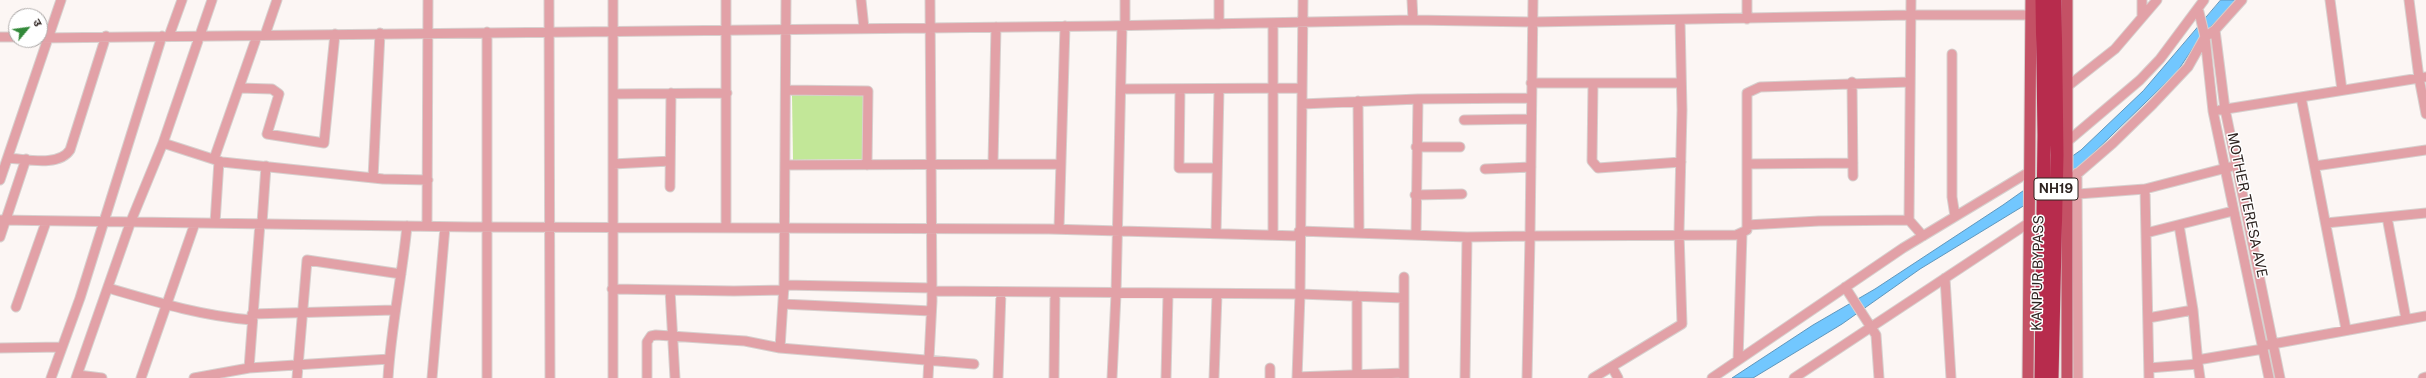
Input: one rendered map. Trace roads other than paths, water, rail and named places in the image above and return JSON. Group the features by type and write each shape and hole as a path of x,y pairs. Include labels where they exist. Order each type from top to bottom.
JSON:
{"highway":[{"name":"KANPUR BYPASS","path":"2041,378 2044,135 2042,0"},
{"name":"KANPUR BYPASS","path":"2052,378 2057,155 2055,0"}],"main road":[{"path":"2028,378 2031,0"},
{"path":"2067,0 2068,147 2071,177 2067,378"}],"street":[{"path":"48,29 61,0"},
{"path":"51,378 165,36 182,0"},
{"path":"102,378 77,376 131,221 163,143 212,0"},
{"path":"215,223 217,160 239,88 277,0"},
{"path":"427,226 428,0"},
{"path":"549,0 550,378"},
{"path":"613,0 613,378"},
{"path":"726,0 726,228"},
{"path":"780,348 784,288 786,0"},
{"path":"861,0 864,28"},
{"path":"928,378 932,290 930,228 930,0"},
{"path":"1112,378 1125,0"},
{"path":"1219,0 1219,24"},
{"path":"1304,0 1299,233 1300,294 1297,377 1357,374 1404,375 1404,278"},
{"path":"1412,0 1413,20"},
{"path":"1527,378 1531,167 1532,0"},
{"path":"1747,0 1747,19"},
{"path":"1910,0 1909,220 1923,236"},
{"path":"2142,0 2142,17"},
{"path":"2068,86 2115,48 2157,0"},
{"path":"2068,147 2160,60 2198,12 2204,0"},
{"path":"2078,378 2078,194 2071,177 2113,143 2168,88 2188,67 2204,36 2215,30 2242,0"},
{"path":"2330,0 2342,90"},
{"path":"2409,0 2422,78 2426,114"},
{"name":"MOTHER TERESA AVE","path":"2198,12 2204,36 2212,111 2269,378"},
{"path":"48,38 613,30 1303,24 1413,20 1532,22 1910,15 2031,15"},
{"path":"1593,378 1682,324 1679,234 1681,162 1680,20"},
{"path":"1273,24 1273,235"},
{"path":"1059,229 1065,26"},
{"path":"993,163 996,27"},
{"path":"2215,30 2225,109 2280,378"},
{"path":"487,32 487,378"},
{"path":"239,88 272,89 279,94 267,134 324,143 335,34"},
{"path":"373,178 380,34"},
{"path":"8,158 57,160 66,156 70,150 106,36"},
{"path":"0,180 41,48"},
{"path":"1952,54 1952,197 1955,216"},
{"path":"2212,111 2422,78"},
{"path":"3,220 46,222 131,221 445,227 1059,229 1273,235 1299,233 1358,233 1467,237 1679,234 1736,235 1747,230 1747,93 1753,89 1852,82 1910,82"},
{"path":"1852,82 1853,176"},
{"path":"1531,83 1681,83"},
{"path":"1593,83 1592,161 1594,166 1598,168 1681,162"},
{"path":"1216,233 1219,88"},
{"path":"1121,89 1302,88"},
{"path":"1180,89 1179,168 1217,168"},
{"path":"786,90 868,91 867,165"},
{"path":"670,187 671,93"},
{"path":"613,94 727,93"},
{"path":"2301,97 2346,329"},
{"path":"1302,104 1418,99 1531,98"},
{"path":"1416,235 1415,195 1418,99"},
{"path":"1358,101 1358,233"},
{"path":"1464,120 1531,119"},
{"path":"163,143 217,160 373,178 428,180"},
{"path":"1416,147 1460,147"},
{"path":"2314,166 2426,150"},
{"path":"0,237 3,220 26,159"},
{"path":"613,164 670,161"},
{"path":"786,165 930,166 993,163 1060,164"},
{"path":"1747,164 1853,163"},
{"path":"2078,194 2145,189 2237,165"},
{"path":"249,368 252,317 266,166"},
{"path":"1485,169 1531,167"},
{"path":"1712,378 1845,287 1923,236 1955,216 2029,175"},
{"path":"2145,189 2149,378"},
{"path":"1415,195 1462,194"},
{"path":"2146,233 2233,211"},
{"path":"2326,223 2426,213"},
{"path":"2387,217 2406,319"},
{"path":"1747,225 1818,221 1909,220"},
{"path":"16,307 46,222"},
{"path":"1794,378 2030,222"},
{"path":"141,378 195,223"},
{"path":"2179,225 2193,310 2200,378"},
{"path":"388,378 394,310 401,274 407,226"},
{"path":"432,378 445,227"},
{"path":"1738,360 1742,233"},
{"path":"1464,378 1467,237"},
{"path":"297,378 307,260 401,274"},
{"path":"1945,278 1951,378"},
{"path":"1845,287 1871,326 1877,340 1879,378"},
{"path":"108,288 166,306 218,317 252,317 302,313 394,310"},
{"path":"612,289 670,290 784,288 1116,294 1300,294 1404,298"},
{"path":"670,290 675,378"},
{"path":"998,378 1001,292"},
{"path":"1054,378 1055,293"},
{"path":"1166,378 1168,294"},
{"path":"1214,378 1217,294"},
{"path":"1357,296 1357,374"},
{"path":"783,304 931,311"},
{"path":"2148,318 2193,310"},
{"path":"2149,368 2198,362 2262,348 2273,344 2346,329 2426,316"},
{"path":"647,378 648,338 656,335 745,341 780,348 974,364"},
{"path":"0,348 62,347"},
{"path":"194,378 249,368 298,363 389,359"},
{"path":"1612,367 1618,378"},
{"path":"1270,368 1270,378"}],"water":[{"path":"2221,0 2236,0 2199,39 2177,72 2080,166 2025,205 1920,269 1842,324 1753,378 1732,378 1813,325 1875,289 2003,205 2081,150 2143,91"}]}
